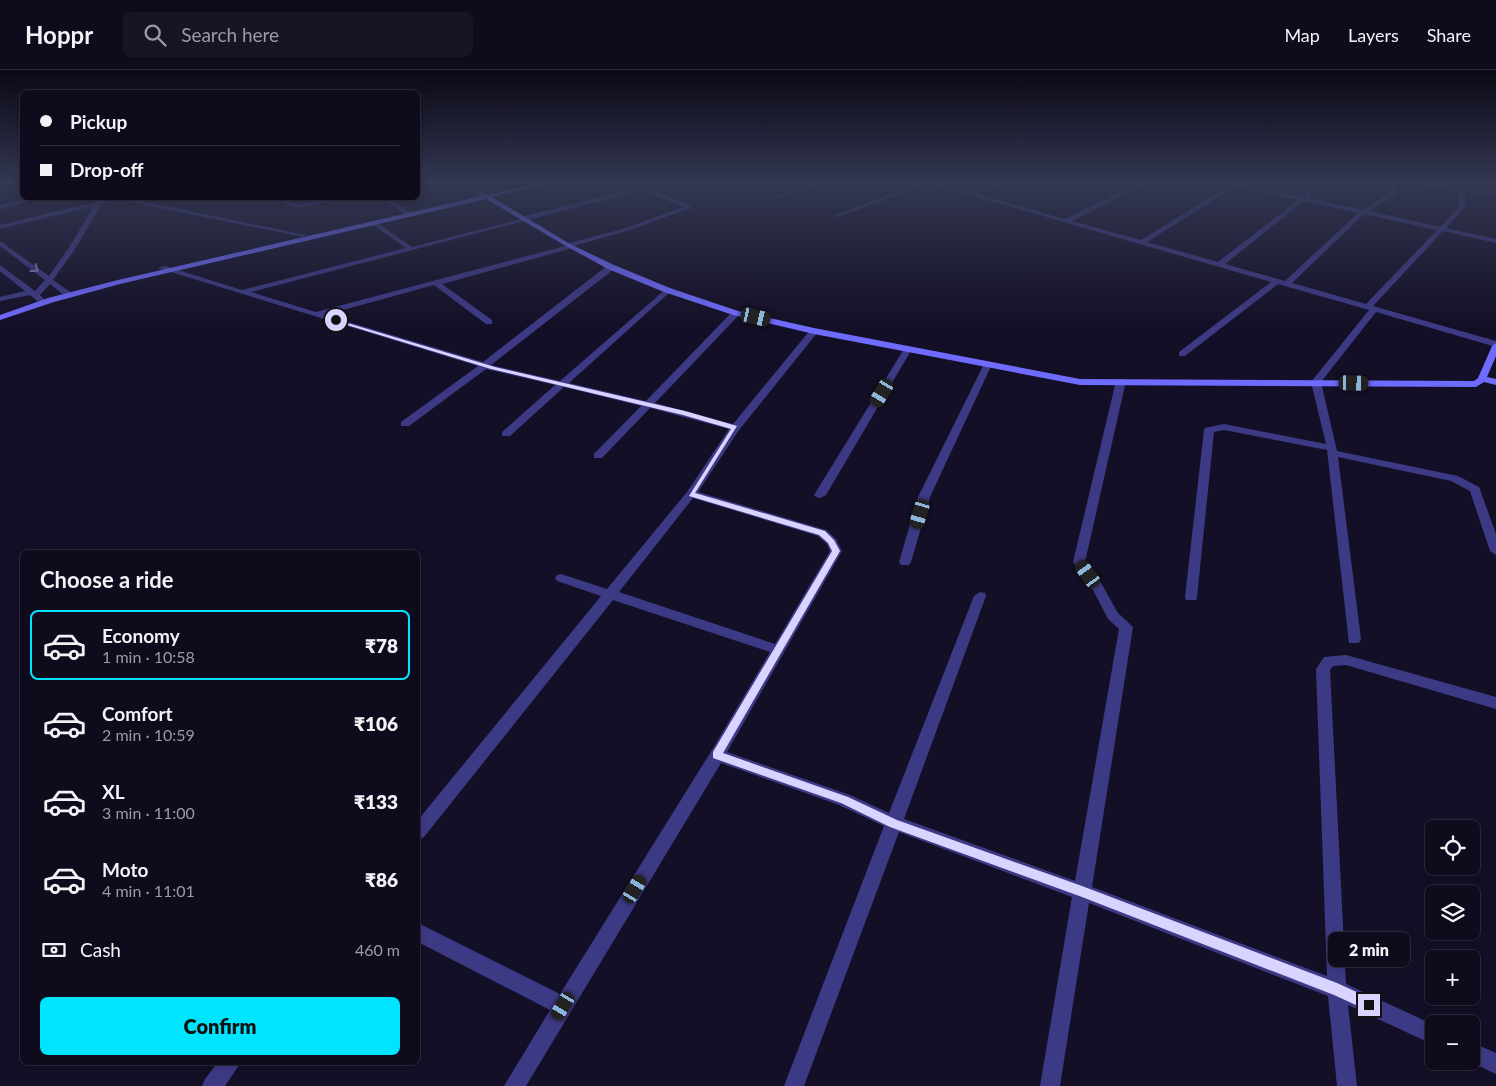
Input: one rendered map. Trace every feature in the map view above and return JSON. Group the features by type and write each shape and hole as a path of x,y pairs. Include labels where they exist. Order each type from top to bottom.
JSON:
{"street":[{"path":"0,318 37,296 50,281 84,230"},
{"path":"280,230 303,235"},
{"path":"0,299 66,293 325,230"},
{"path":"166,269 340,230"},
{"path":"385,230 411,249"},
{"path":"242,292 481,230"},
{"path":"543,230 611,267 667,290 736,313 814,331 1080,382 1476,384 1482,379 1496,345 1104,230"},
{"path":"317,315 570,246 620,230"},
{"path":"1143,242 1161,230"},
{"path":"1221,264 1263,230"},
{"path":"1182,354 1282,283 1342,230"},
{"path":"1316,382 1371,308 1441,230"},
{"path":"1448,230 1496,241"},
{"path":"0,243 66,293"},
{"path":"0,267 37,296"},
{"path":"405,424 485,366 611,267"},
{"path":"166,269 485,366 647,404 735,428"},
{"path":"436,283 489,322"},
{"path":"506,434 667,290"},
{"path":"0,310 37,296"},
{"path":"598,456 736,313"},
{"path":"420,830 691,494 735,428 814,331"},
{"path":"820,495 908,349"},
{"path":"905,562 924,498 988,364"},
{"path":"1482,379 1496,382"},
{"path":"1050,1086 1126,627 1113,616 1097,586 1079,562 1121,381"},
{"path":"1316,382 1325,411 1332,450 1354,639"},
{"path":"1192,596 1209,430 1224,427 1454,478 1469,484 1475,489 1496,550"},
{"path":"514,1086 717,755 836,551 832,542 822,533 691,494"},
{"path":"561,578 778,650"},
{"path":"794,1086 980,596"},
{"path":"1347,1086 1337,990 1323,669 1325,664 1336,660 1346,660 1496,702"},
{"path":"717,755 844,800 894,823 1082,892 1337,990 1425,1031"},
{"path":"420,933 563,1006"},
{"path":"1480,1056 1496,1064"},
{"path":"212,1086 229,1065"}],"route":[{"path":"336,320 493,368 685,413 735,428 691,494 822,533 832,542 836,551 717,755 844,800 894,823 1082,892 1337,990 1369,1005"}]}
